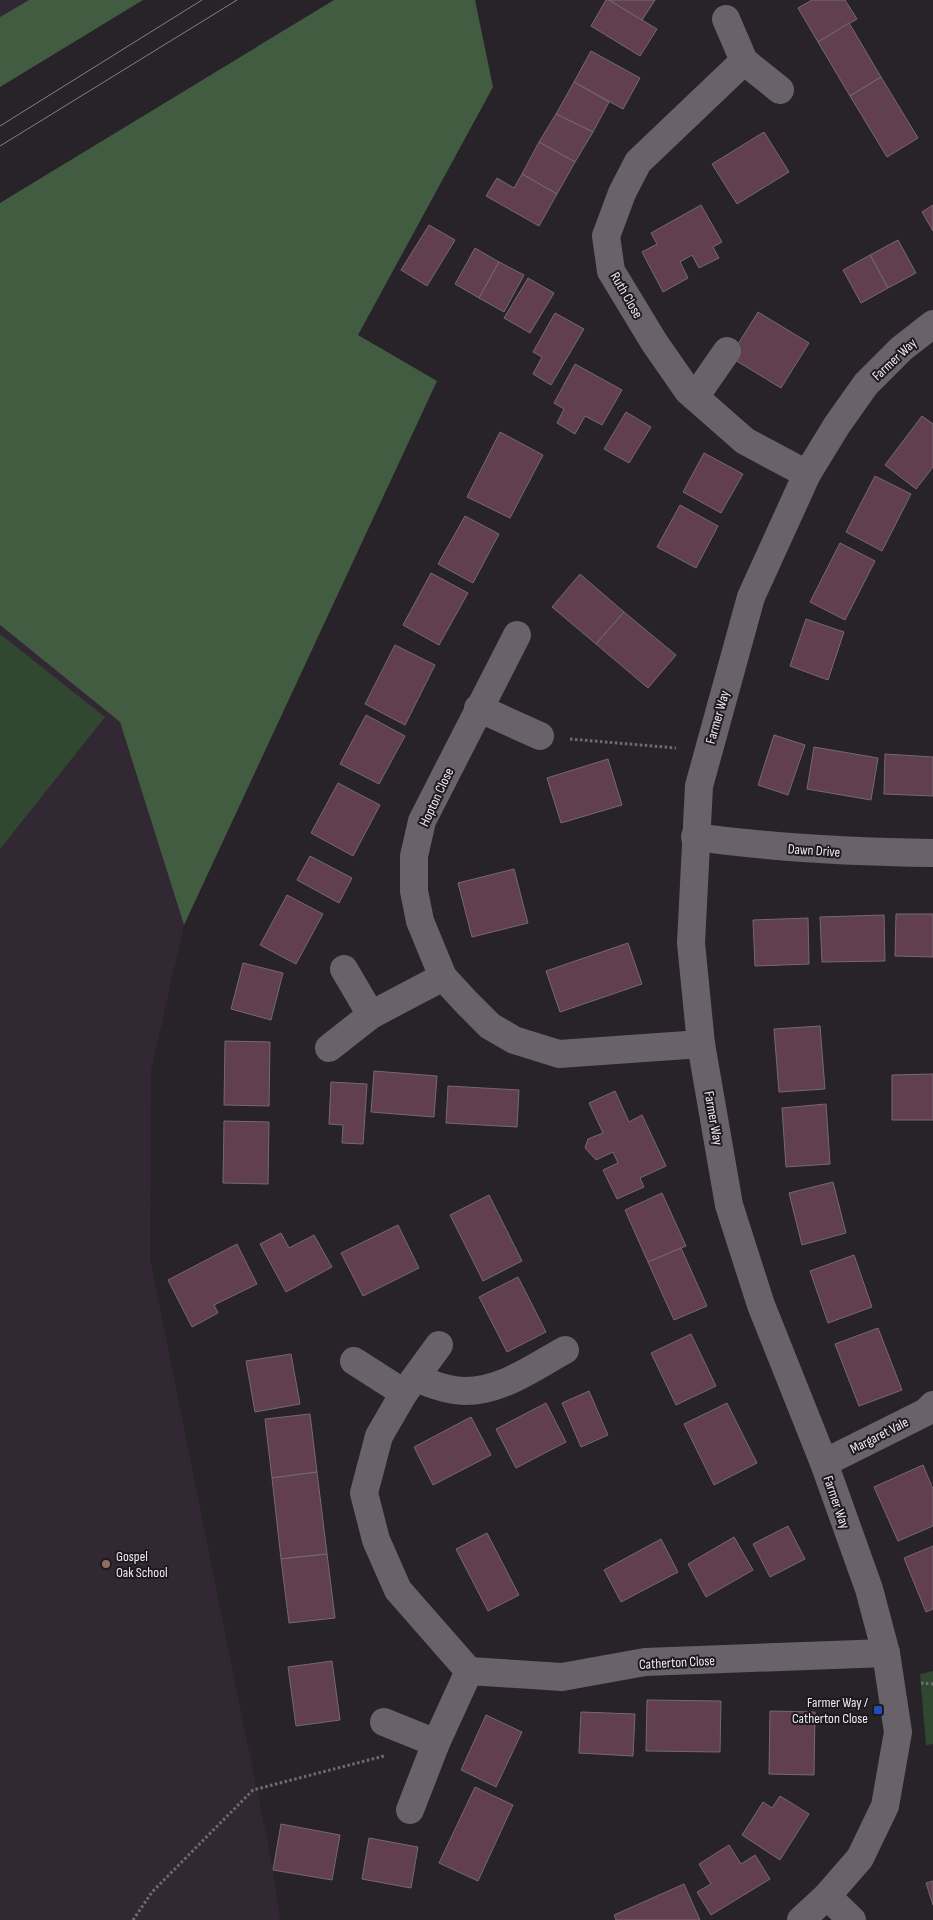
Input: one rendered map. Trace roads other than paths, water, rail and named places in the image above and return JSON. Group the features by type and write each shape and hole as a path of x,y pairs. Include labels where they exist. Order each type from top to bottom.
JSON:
{"street":[{"path":"726,19 744,62 780,90"},
{"name":"Ruth Close","path":"744,62 638,162 622,193 606,236 611,271 654,342 688,391 745,441 807,474"},
{"name":"Farmer Way","path":"801,1920 827,1896 860,1858 885,1806 898,1732 886,1652 869,1589 824,1463 761,1305 729,1206 701,1044 691,943 699,786 707,751 751,598 807,474 836,425 866,384 901,349 933,324"},
{"path":"695,398 727,351"},
{"name":"Hopton Close","path":"517,635 478,708 422,821 414,856 414,891 420,921 443,977 490,1026 514,1040 559,1054 701,1044"},
{"path":"478,708 540,736"},
{"name":"Dawn Drive","path":"695,838 766,846 855,852 933,853"},
{"path":"344,969 371,1015"},
{"path":"329,1048 371,1015 443,977"},
{"path":"410,1810 436,1743 468,1671 398,1590 376,1540 364,1494 379,1436 410,1386 439,1345"},
{"path":"354,1361 410,1386 465,1391 502,1385 565,1350"},
{"name":"Margaret Vale","path":"824,1463 926,1412 933,1405"},
{"name":"Catherton Close","path":"468,1671 562,1677 645,1662 886,1652"},
{"path":"384,1722 436,1743"},
{"path":"827,1896 852,1920"}],"tram line":[{"path":"0,126 202,0"},
{"path":"0,146 237,0"}],"place":[{"name":"Gospel Oak School","path":"106,1564"},
{"name":"Farmer Way / Catherton Close","path":"878,1710"}]}
